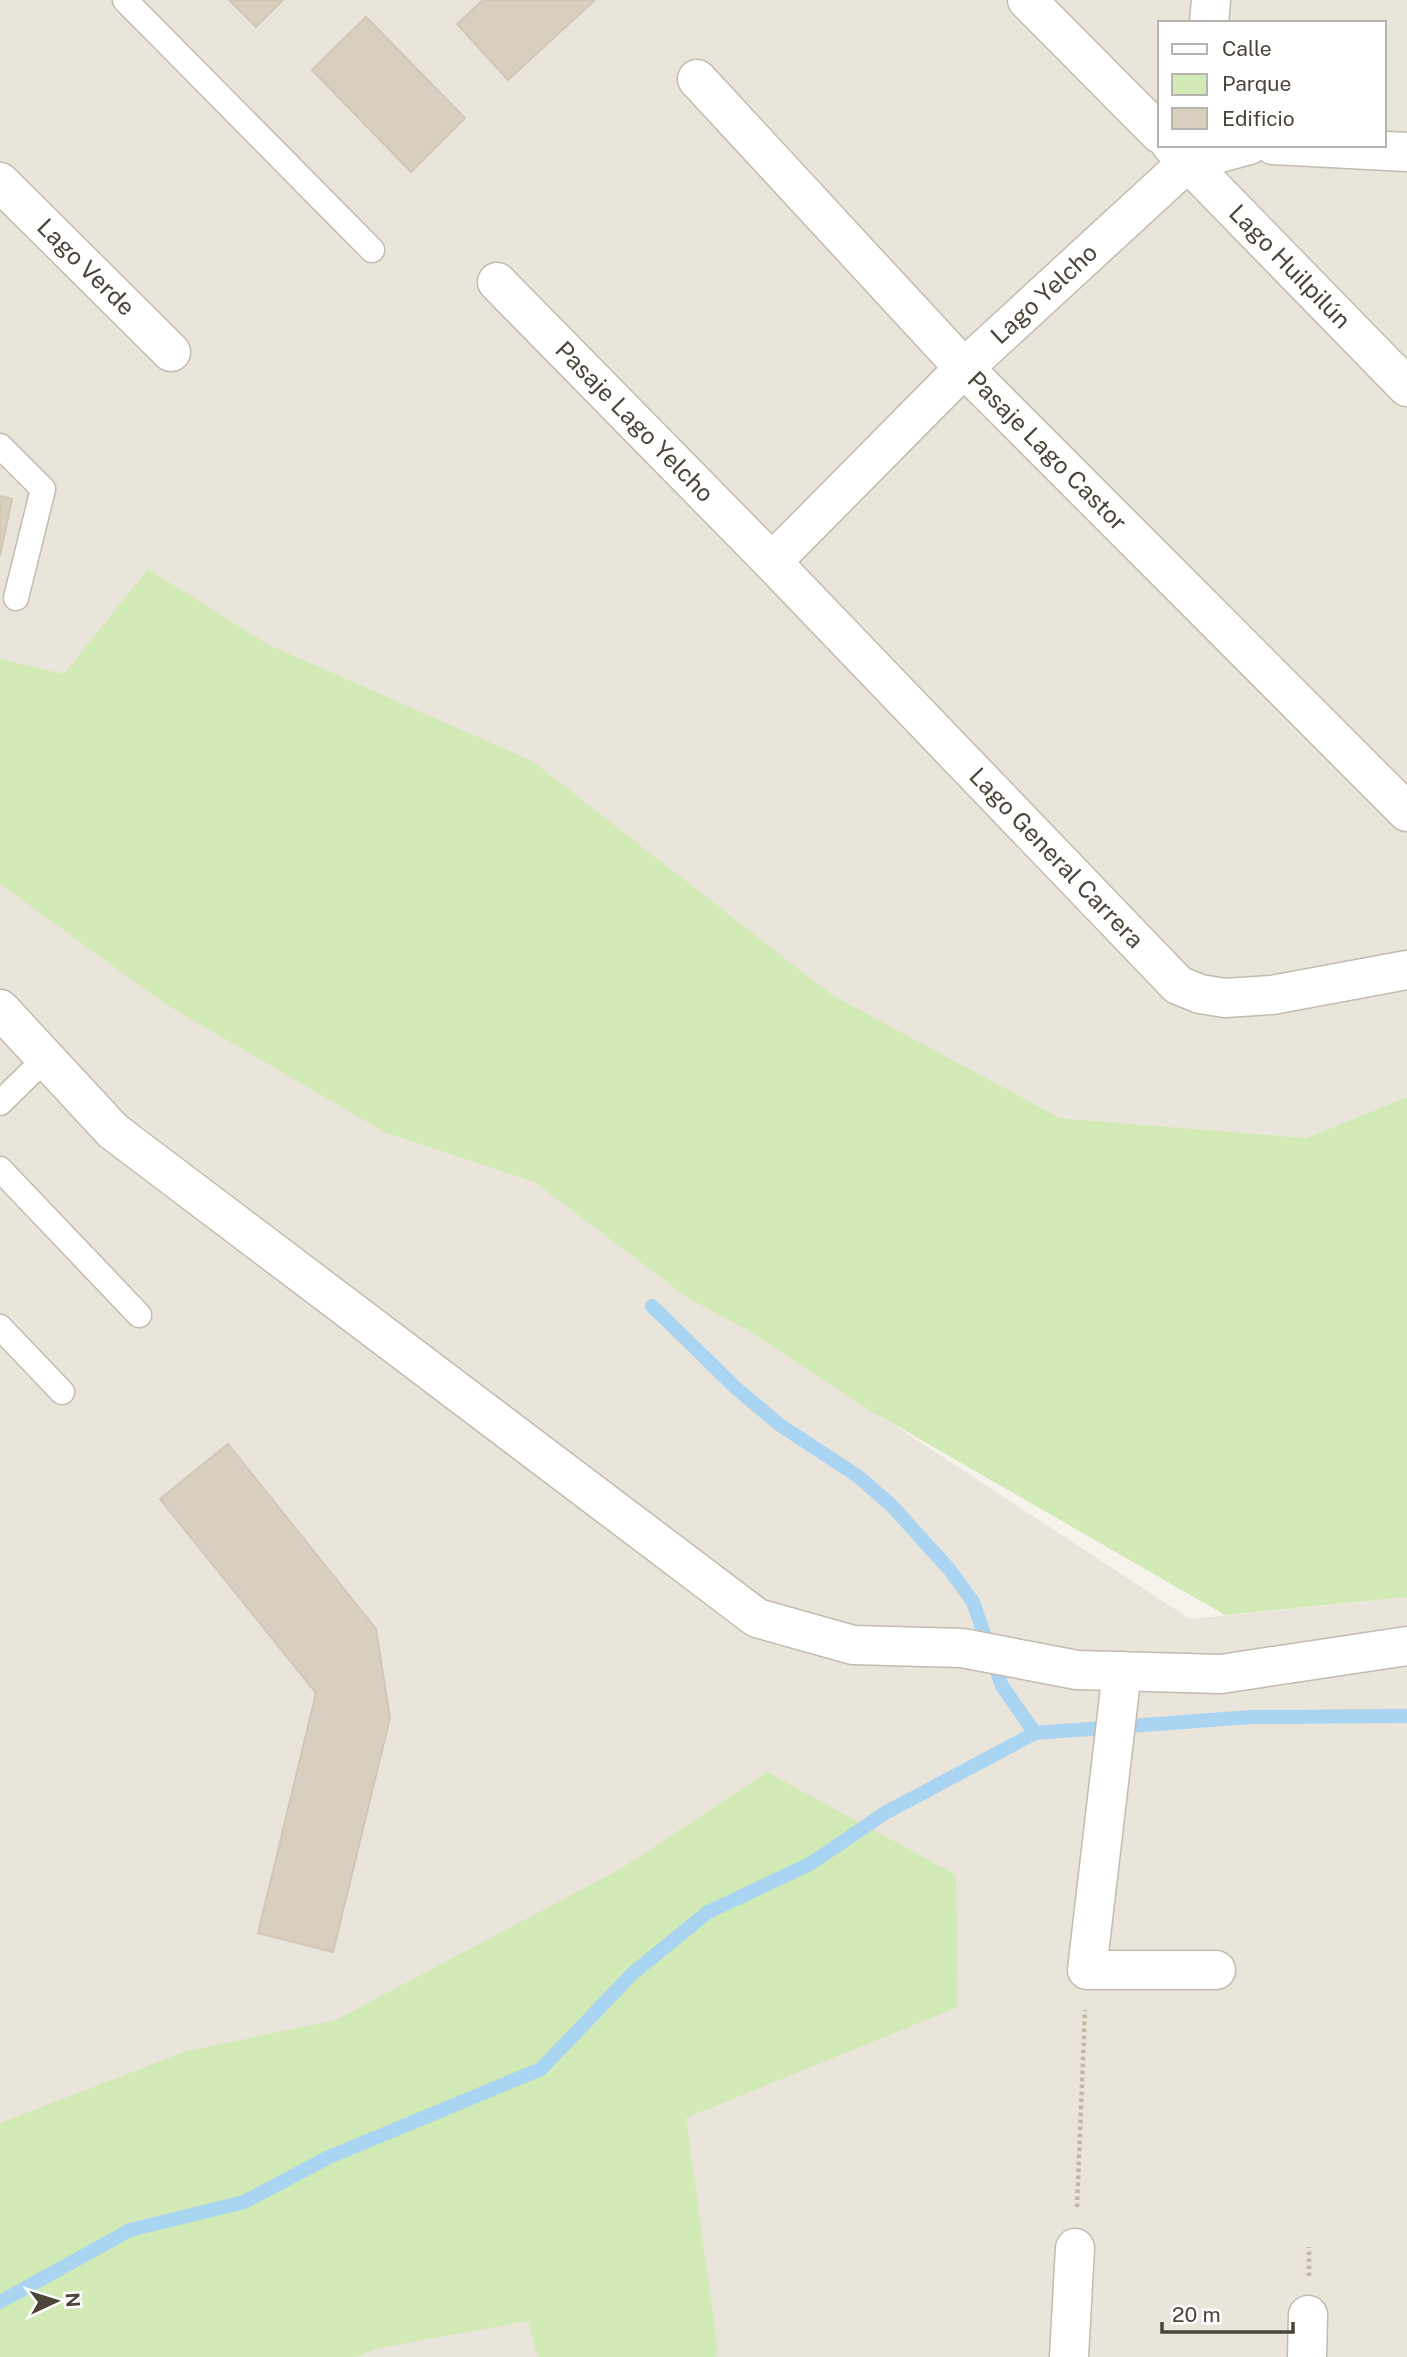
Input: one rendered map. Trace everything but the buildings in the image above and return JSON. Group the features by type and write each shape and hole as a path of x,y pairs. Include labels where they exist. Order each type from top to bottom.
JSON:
{"street":[{"path":"1027,0 1158,132"},
{"path":"1209,21 1211,0"},
{"name":"Pasaje Lago Castor","path":"697,79 964,368 1407,813"},
{"path":"1184,151 1227,147"},
{"path":"1311,147 1407,152"},
{"name":"Lago Yelcho","path":"772,562 1184,151"},
{"name":"Lago Huilpilún","path":"1184,151 1407,387"},
{"name":"Lago Verde","path":"0,182 171,352"},
{"name":"Pasaje Lago Yelcho","path":"497,282 772,562"},
{"name":"Lago General Carrera","path":"772,562 1178,985 1200,994 1225,998 1272,995 1407,970"},
{"path":"0,1009 113,1132 757,1618 853,1645 962,1648 1077,1670 1221,1674 1407,1646"},
{"path":"1122,1671 1087,1970 1216,1970"},
{"path":"1069,2357 1075,2248"},
{"path":"1307,2357 1308,2315"}],"lane":[{"path":"125,0 372,250"},
{"path":"0,446 43,489 16,598"},
{"path":"0,1103 46,1058"},
{"path":"0,1169 139,1315"},
{"path":"0,1327 62,1392"}],"path":[{"path":"1075,2248 1087,1970"}],"shaded area":[{"path":"0,0 1407,0 1407,1097 1306,1138 1060,1118 833,996 822,1378 1190,1619 1407,1597 1407,2357 0,2357"}],"green space":[{"path":"148,569 267,644 532,761 832,995 1060,1118 1306,1138 1407,1097 1407,1597 1225,1615 871,1411 746,1329 691,1300 535,1182 386,1133 167,1005 0,884 0,659 64,674"},
{"path":"767,1772 956,1875 958,2007 686,2118 718,2351 716,2357 538,2357 528,2321 379,2348 354,2357 0,2357 0,2123 187,2051 336,2020 622,1868"}],"waterway":[{"path":"652,1306 737,1389 780,1425 859,1477 892,1506 949,1569 973,1602 1002,1686 1035,1733"},
{"path":"0,2302 130,2230 244,2202 329,2157 541,2069 633,1973 708,1912 810,1864 885,1813 1035,1733 1251,1717 1407,1716"}]}
